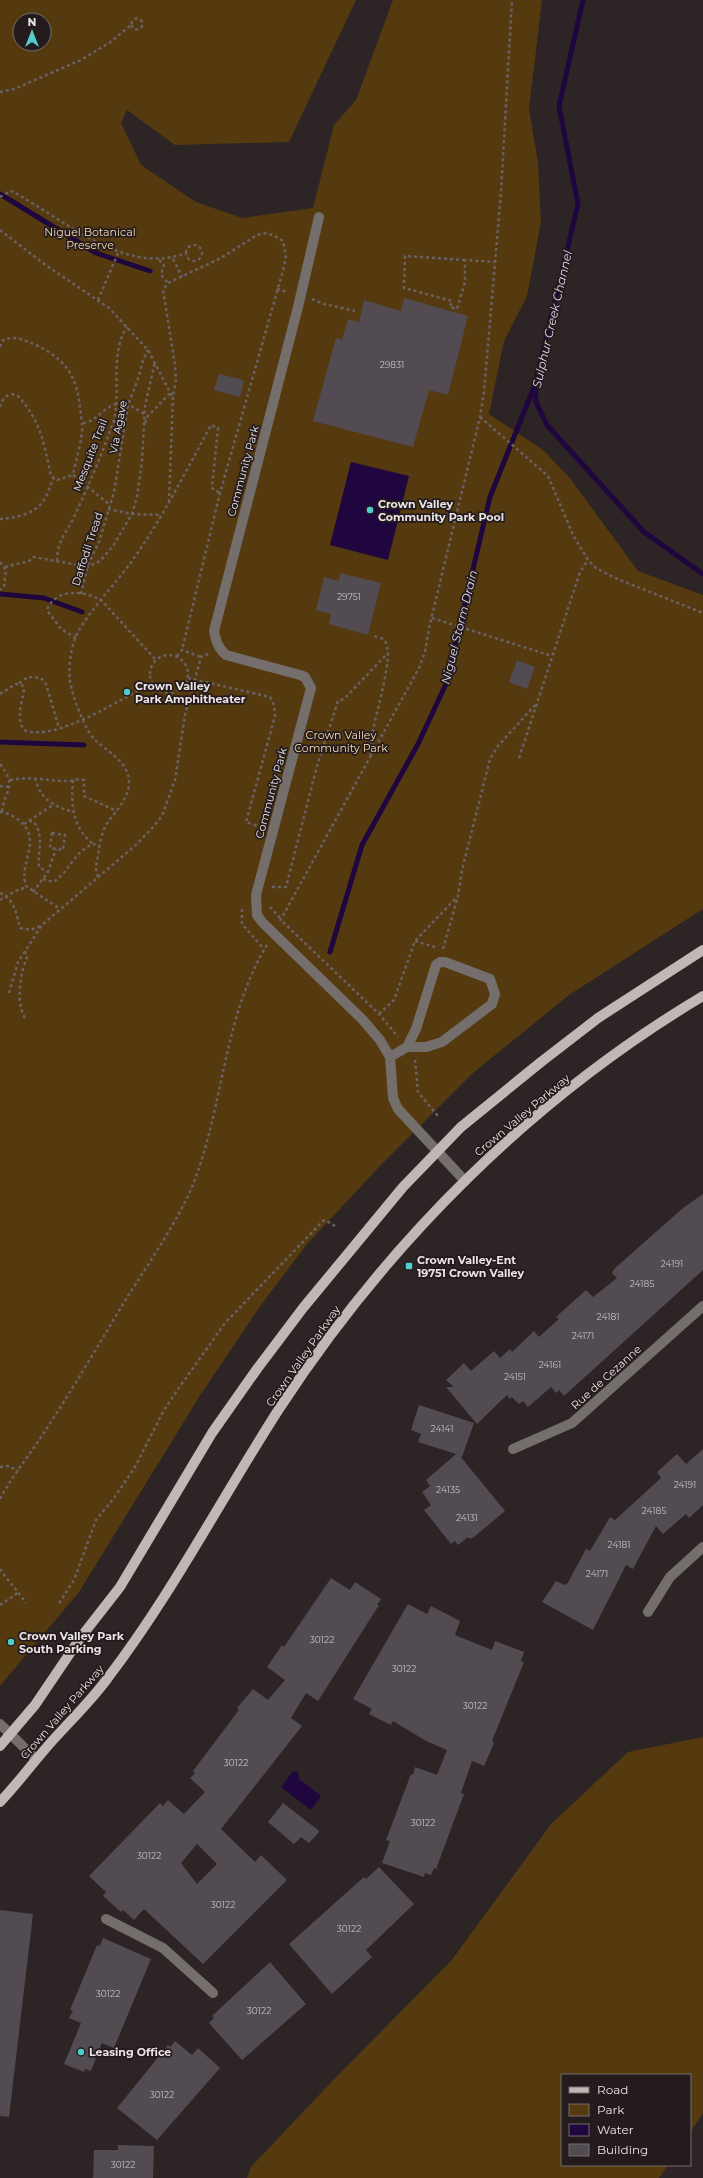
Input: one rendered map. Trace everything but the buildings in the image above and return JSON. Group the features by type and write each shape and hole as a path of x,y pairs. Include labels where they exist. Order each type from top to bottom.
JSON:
{"main road":[{"path":"0,1746 35,1705 81,1637 120,1587 212,1434 257,1369 303,1308 388,1204 461,1127 598,1018 703,950"},
{"name":"Crown Valley Parkway","path":"0,1802 36,1759 106,1681 190,1557 280,1408 370,1283 491,1155 595,1069 666,1018 703,996"}],"street":[{"name":"Community Park","path":"319,217 301,295 214,631 219,648 226,655 305,677 311,688 256,895 257,915 262,922 362,1019 380,1040 390,1057 394,1098 398,1109 465,1181"},
{"path":"390,1057 407,1047 426,1047 442,1042 492,1004 495,994 490,979 446,962 440,962 436,965 416,1029 407,1047"},
{"name":"Rue de Cezanne","path":"513,1449 572,1423 703,1306"},
{"path":"648,1612 670,1577 703,1548"},
{"path":"0,1724 36,1759"},
{"path":"106,1919 163,1948 213,1993"}],"path":[{"path":"281,919 419,668 425,652 480,417 487,365 494,262 501,192 512,0"},
{"path":"0,92 14,89 81,60 112,41 132,24 134,20 138,19 143,25 138,30 133,28 132,24"},
{"path":"0,197 11,191 30,201 87,238 119,251 159,260 172,258 186,253 189,247 194,245 201,249 202,254 200,259 192,261 188,258 186,253"},
{"path":"0,230 48,266 98,300 148,350 172,396"},
{"path":"169,502 172,396 176,380 175,364 163,290 168,283 221,258 257,235 266,234 275,236 284,241 286,255 220,493 182,650 177,656"},
{"path":"98,300 119,251"},
{"path":"465,260 465,282 457,309 450,307 452,301 404,288 405,256 465,260 494,262"},
{"path":"172,258 182,277"},
{"path":"159,260 164,265 161,275 168,283"},
{"path":"277,289 301,295 324,304 355,311"},
{"name":"Mesquite Trail","path":"57,561 59,541 72,520 113,424 121,341 127,328"},
{"path":"0,347 3,340 17,338 45,350 68,370 76,382 82,423 73,475"},
{"name":"Via Agave","path":"108,509 115,485 128,405 138,379 143,360 148,350"},
{"path":"5,566 29,560 34,557 88,567 100,561 113,546 132,514 137,497 142,461 144,414 155,362"},
{"path":"144,425 148,416 171,392"},
{"path":"0,406 3,398 11,394 18,396 35,418 43,436 51,476 57,480 73,475"},
{"path":"82,423 89,422 106,408 119,403 128,405 148,416"},
{"path":"113,424 128,405"},
{"path":"480,417 543,470 551,482 573,535 588,560 604,573 703,612"},
{"path":"98,877 95,871 99,845 106,827 128,791 129,778 122,765 111,751 94,739 76,704 70,681 70,666 76,638 87,618 133,560 169,502 211,425 218,428 212,488 220,493"},
{"path":"73,475 110,505"},
{"path":"0,520 16,517 33,510 45,499 54,478"},
{"path":"108,509 132,514 161,515"},
{"name":"Daffodil Tread","path":"81,594 92,553 99,542 108,509"},
{"path":"519,758 580,572 588,560"},
{"path":"0,562 5,566 6,574 0,590"},
{"path":"76,638 58,626 46,610 56,597 81,594 93,595 102,601 156,660"},
{"path":"432,618 519,647 552,656"},
{"path":"371,757 371,733 386,680 386,643 383,639 374,636"},
{"path":"182,650 201,657 219,648"},
{"path":"166,655 177,656 186,663 189,673 187,684 179,692 169,694 159,691 152,683 150,675 151,667 156,660 166,655"},
{"path":"268,892 275,886 286,887 317,766 338,701 344,699 386,655"},
{"path":"9,993 18,962 42,925 153,828 167,804 175,780 185,715 201,657"},
{"path":"0,694 28,677 41,678 46,684 59,728"},
{"path":"188,678 270,697 274,705 275,716 246,822 260,826 261,830"},
{"path":"19,683 24,688 19,710 20,721 24,730 30,732 59,728 83,719 152,683"},
{"path":"443,949 458,896 462,870 490,759 498,746 536,704"},
{"path":"0,764 10,780 10,787 1,812 16,818 24,824 31,842 24,880 27,887 33,892 60,909"},
{"path":"10,780 35,778 84,780 84,796 117,811"},
{"path":"35,778 41,794 53,804 74,812"},
{"path":"74,780 72,798 75,824 84,837 93,844 99,845"},
{"path":"0,786 10,787"},
{"path":"24,824 53,804"},
{"path":"29,821 34,822 40,834 41,842 39,867 48,872"},
{"path":"52,834 65,835 63,850 56,849 50,848 52,834"},
{"path":"43,879 53,882 58,879 79,852 93,844"},
{"path":"33,892 48,872 56,849"},
{"path":"0,900 27,887"},
{"path":"0,892 7,896 13,904 20,928 31,930 42,925"},
{"path":"379,1014 394,1000 415,941 458,896"},
{"path":"268,900 270,907 281,919 379,1014 407,1047 416,1062 418,1092 438,1116"},
{"path":"243,906 241,913 242,924 264,949"},
{"path":"415,941 443,949 448,952"},
{"path":"0,1499 98,1346 169,1231 188,1195 204,1154 212,1128 234,1028 249,982 266,946"},
{"path":"24,951 27,957 20,978 20,1007 26,1020"},
{"path":"59,1603 74,1580 96,1520 114,1498 131,1473 163,1412 225,1323 323,1221 334,1226"},
{"path":"0,1467 9,1466 18,1470"},
{"path":"0,1569 26,1603"},
{"path":"0,1605 19,1592"}],"green space":[{"name":"Crown Valley Community Park","path":"0,0 356,0 289,142 175,145 127,110 121,123 141,165 196,202 242,218 313,208 334,125 356,100 393,0 542,0 529,108 538,163 541,222 527,296 504,341 489,414 543,450 569,477 638,571 703,595 703,909 569,995 473,1073 380,1166 307,1244 261,1305 201,1394 79,1592 0,1686"},
{"path":"703,1737 703,2113 691,2131 691,2074 561,2074 561,2166 667,2166 659,2178 247,2178 251,2167 339,2074 451,1961 551,1824 628,1752"}],"water":[{"name":"Crown Valley Community Park Pool","path":"351,462 409,476 388,560 330,545"},
{"path":"293,1771 298,1772 299,1779 321,1796 311,1810 281,1787"}],"waterway":[{"name":"Sulphur Creek Channel","path":"583,0 559,106 578,204 535,385 536,402 547,425 644,532 703,574"},
{"path":"0,194 96,253 150,271"},
{"name":"Niguel Storm Drain","path":"330,952 362,845 418,744 446,684 490,497 534,387"},
{"path":"0,594 44,598 82,612"},
{"path":"0,742 84,745"}],"place":[{"name":"Crown Valley Community Park Pool","path":"370,510"},
{"name":"Crown Valley Park Amphitheater","path":"127,692"},
{"name":"Crown Valley-Ent 19751 Crown Valley","path":"409,1266"},
{"name":"Crown Valley Park South Parking","path":"11,1642"},
{"name":"Leasing Office","path":"81,2052"}],"park label":[{"name":"Niguel Botanical Preserve","path":"90,238"}]}
